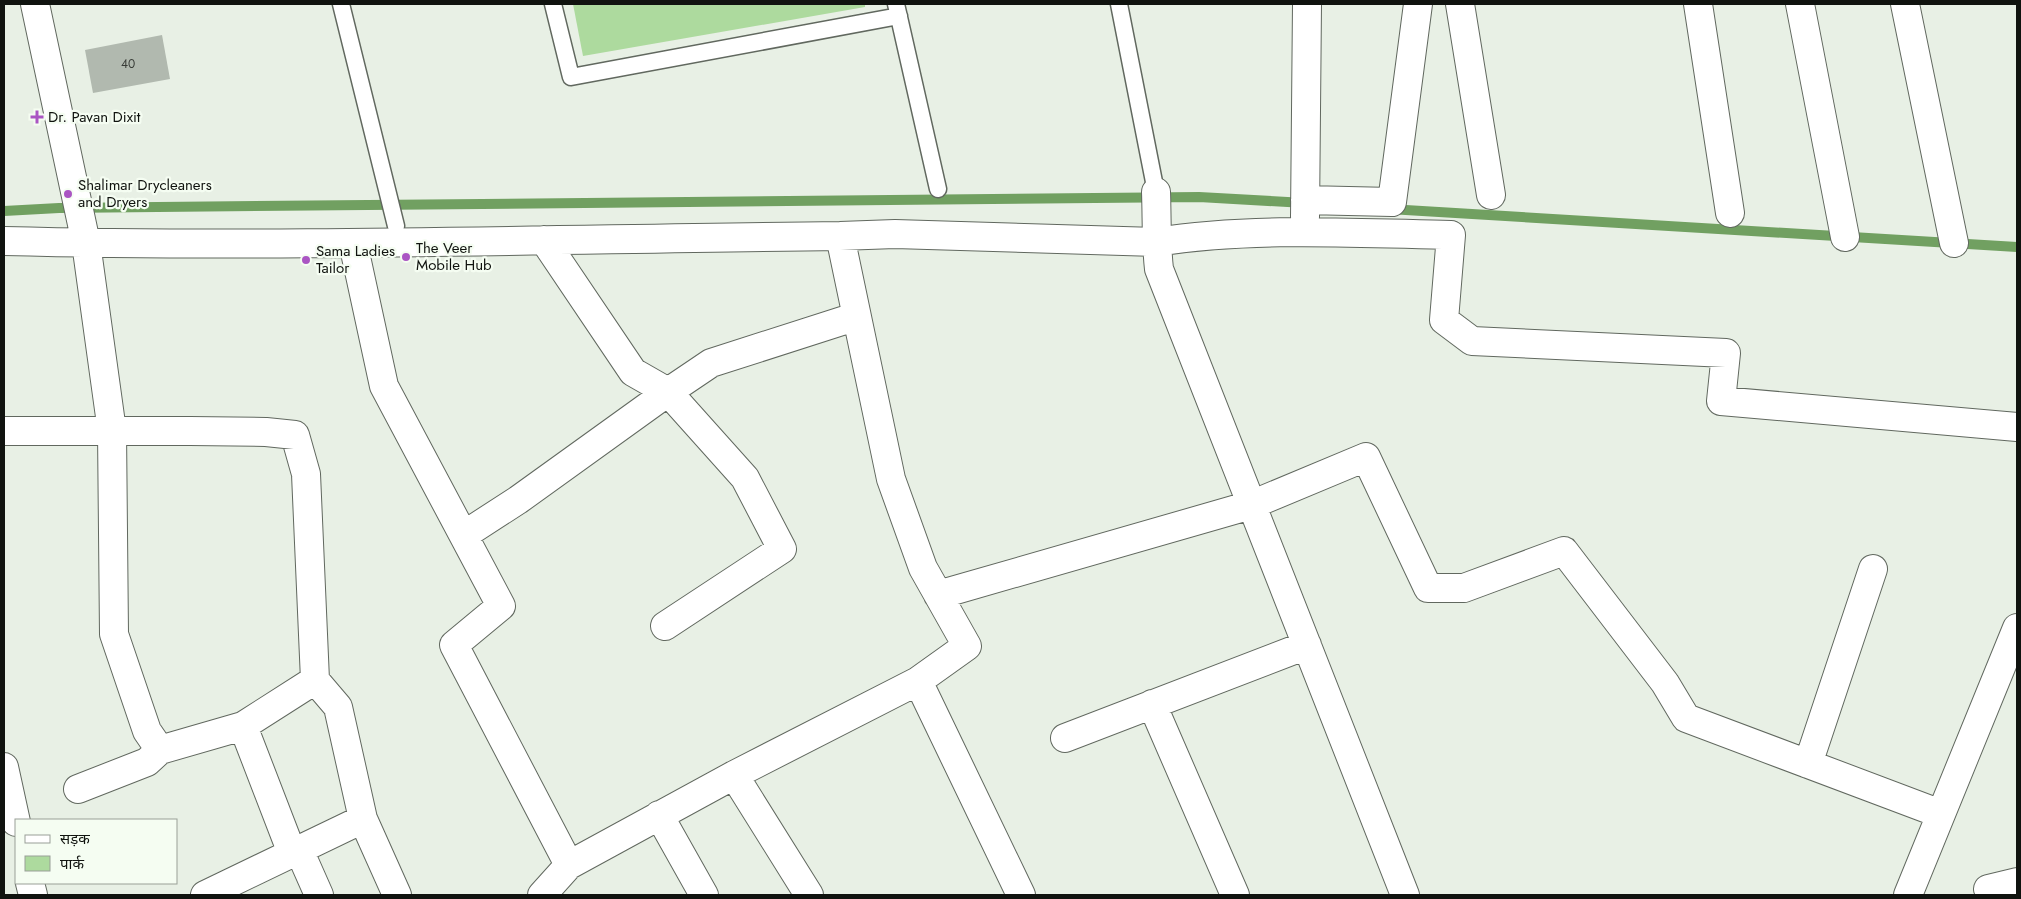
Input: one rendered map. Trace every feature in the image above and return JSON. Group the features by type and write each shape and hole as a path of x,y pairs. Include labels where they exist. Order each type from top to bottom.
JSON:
{"street":[{"path":"35,4 82,224 112,431 114,634 147,731 160,750"},
{"path":"1305,214 1307,4"},
{"path":"4,241 82,224 353,243 895,234 1157,233 1184,238 1305,214 1392,202 1418,4"},
{"path":"1460,4 1491,196"},
{"path":"1698,4 1730,213"},
{"path":"1800,4 1845,237"},
{"path":"1905,4 1954,244"},
{"path":"1156,192 1159,269 1405,895"},
{"path":"1305,214 1451,236 1444,320 1472,341 1726,353 1721,401 2017,427"},
{"path":"542,895 569,865 734,774 918,681 967,646 923,568 891,479 840,236"},
{"path":"544,240 633,372 668,392 745,478 782,549 665,626"},
{"path":"353,243 384,386 501,606 454,645 569,865"},
{"path":"464,535 518,500 711,363 842,321 857,318"},
{"path":"4,432 266,432 295,435 306,474 315,680 338,707 363,819 397,895"},
{"path":"938,595 1251,504 1366,458 1428,588 1464,588 1564,551 1665,683 1686,718 1941,814"},
{"path":"1808,764 1873,569"},
{"path":"1908,895 2017,628"},
{"path":"1064,738 1307,645"},
{"path":"78,789 148,762 160,750 243,726 315,680"},
{"path":"918,681 1021,895"},
{"path":"1152,704 1235,895"},
{"path":"243,726 290,848 298,850"},
{"path":"4,767 15,819"},
{"path":"734,774 810,895"},
{"path":"659,815 704,895"},
{"path":"205,895 363,819"},
{"path":"298,850 319,895"},
{"path":"1988,889 2017,882"}],"lane":[{"path":"341,4 396,226"},
{"path":"553,4 571,77 898,10 938,189"},
{"path":"1119,4 1156,192"}],"green space":[{"path":"573,4 865,4 865,7 583,56"}],"building":[{"path":"162,35 170,79 93,93 85,50"}],"waterway":[{"path":"4,211 59,208 1199,197 1305,203"},
{"path":"1389,209 2017,247"}],"place":[{"name":"Dr. Pavan Dixit","path":"37,117"},
{"name":"Shalimar Drycleaners and Dryers","path":"68,194"},
{"name":"The Veer Mobile Hub","path":"406,257"},
{"name":"Sama Ladies Tailor","path":"306,260"}]}
